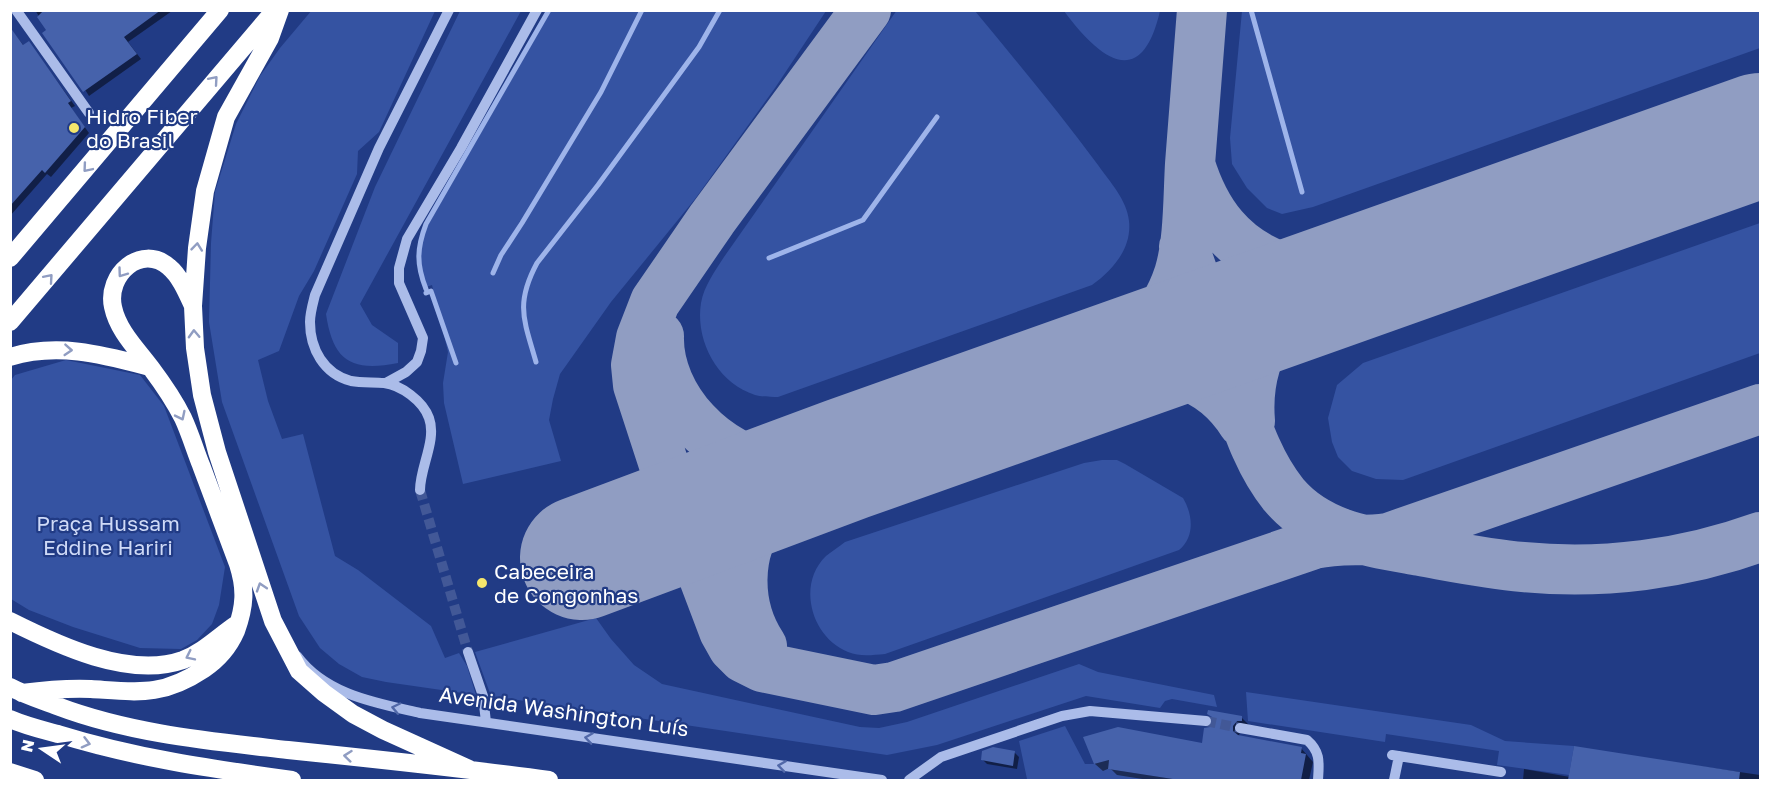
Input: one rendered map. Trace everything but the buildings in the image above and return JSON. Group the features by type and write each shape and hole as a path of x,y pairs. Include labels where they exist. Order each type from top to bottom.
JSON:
{"highway":[{"path":"10,322 275,10"},
{"path":"280,10 270,38 226,117 205,191 197,248 193,306 195,348 202,395 217,452 273,621 299,670 324,693 353,714 469,769"},
{"path":"10,258 215,13"},
{"path":"16,690 90,689 139,693 162,689 187,680 214,662 231,643 242,611 244,583 238,564 184,420 168,391 126,336 117,320 112,305 112,289 120,273 130,263 141,259 155,260 168,266 176,275 193,306"},
{"path":"10,357 45,350 71,350 150,367"},
{"path":"10,621 75,650 129,665 157,666 183,660 206,647 238,623"},
{"path":"16,690 81,715 131,728 209,741 469,769 549,780"},
{"path":"10,719 83,742 208,769 292,780"},
{"path":"10,772 35,780"}],"street":[{"path":"16,10 89,113"},
{"path":"420,490 420,478 431,434 430,419 423,406 414,396 386,383 350,380 334,373 323,364 315,352 309,321 315,295 379,148 448,10"},
{"path":"386,383 406,372 417,362 423,338 399,283 399,268 407,239 537,10"},
{"name":"Avenida Washington Luís","path":"273,621 300,659 328,685 357,698 420,713 882,780"},
{"path":"468,652 483,696 486,722"},
{"path":"909,780 941,757 1062,716 1090,711 1206,721"},
{"path":"1240,728 1307,740 1316,747 1320,758 1318,780"},
{"path":"1394,780 1395,756 1501,772"}],"green space":[{"path":"312,10 435,11 379,132 358,151 357,174 314,271 299,296 279,351 258,360 268,401 282,439 303,434 335,556 358,570 431,626 445,658 459,653 467,666 476,695 362,677 339,664 320,648 299,616 222,402 209,322 215,192 236,124 260,76"},
{"path":"897,10 975,11 1053,106 1117,192 1128,213 1129,221 1124,249 1114,265 1092,285 778,397 755,395 730,381 720,370 705,345 700,317 705,291 724,257"},
{"path":"460,11 521,11 360,304 372,325 398,343 398,363 368,366 356,364 339,353 329,330 326,314 375,187"},
{"path":"551,11 826,11 775,88 695,199 611,302 560,374 549,420 561,461 463,484 444,403 443,383 448,352 432,285 426,287 423,278 420,263 422,242 428,225"},
{"path":"1064,11 1160,11 1152,36 1142,52 1131,59 1118,59 1105,53 1091,42"},
{"path":"1242,11 1760,11 1760,48 1313,207 1282,214 1267,208 1247,188 1232,164 1230,138"},
{"path":"1760,223 1760,353 1403,480 1376,479 1352,471 1338,457 1332,442 1328,418 1337,385 1363,363"},
{"name":"Praça Hussam Eddine Hariri","path":"66,360 140,375 164,406 225,567 219,605 212,624 197,640 181,649 140,648 73,627 29,610 11,599 11,380 15,375"},
{"path":"1117,460 1183,498 1189,511 1191,526 1188,539 1179,550 885,654 862,655 848,652 835,645 817,623 810,595 812,581 817,568 826,556 845,542 1084,463"},
{"path":"596,618 634,665 662,684 860,727 879,728 907,722 1079,664 1098,672 1214,695 1217,707 1172,699 1165,701 1160,708 1086,696 937,745 887,755 491,696 475,652"},
{"path":"1246,692 1471,725 1505,741 1574,746 1569,775 1497,765 1499,751 1386,734 1385,742 1248,721"},
{"path":"1065,726 1085,764 1109,760 1108,769 1173,779 1027,779 1019,741"}],"waterway":[{"path":"426,289 419,256 426,224 549,10"},
{"path":"493,273 501,255 601,92 642,10"},
{"path":"536,362 525,323 524,301 530,277 537,263 598,185 699,47 720,10"},
{"path":"1251,10 1302,192"},
{"path":"769,258 863,220 937,117"},
{"path":"426,293 431,291 456,363"}],"taxiway":[{"path":"866,10 712,219 655,302 641,338 636,365 638,385 682,520 724,631 733,647 744,658 762,667 874,690 894,687 1314,544 1388,538 1760,409"},
{"path":"1190,164 1202,10"},
{"path":"1079,376 1112,359 1140,337 1163,309 1172,292 1185,248 1190,164 1196,182 1213,214 1223,228 1249,251 1264,260 1291,270 1356,278"},
{"path":"1184,247 1259,455 1284,495 1313,520 1346,535 1401,548 1497,564 1553,569 1643,565 1703,554 1760,537"},
{"path":"1250,421 1252,379 1260,351 1267,339 1285,317 1329,288"},
{"path":"659,336 661,359 668,382 680,403 713,439 755,462 778,466 847,459"},
{"path":"1106,367 1147,368 1184,375 1216,392 1243,423"},
{"path":"762,646 753,631 744,597 742,579 748,545 765,514 805,474"}],"runway":[{"path":"582,558 847,459 1760,135"}],"tunnel":[{"path":"420,490 468,652"},
{"path":"1206,721 1240,728"}],"place":[{"name":"Hidro Fiber do Brasil","path":"74,128"},
{"name":"Cabeceira de Congonhas","path":"482,583"}]}
